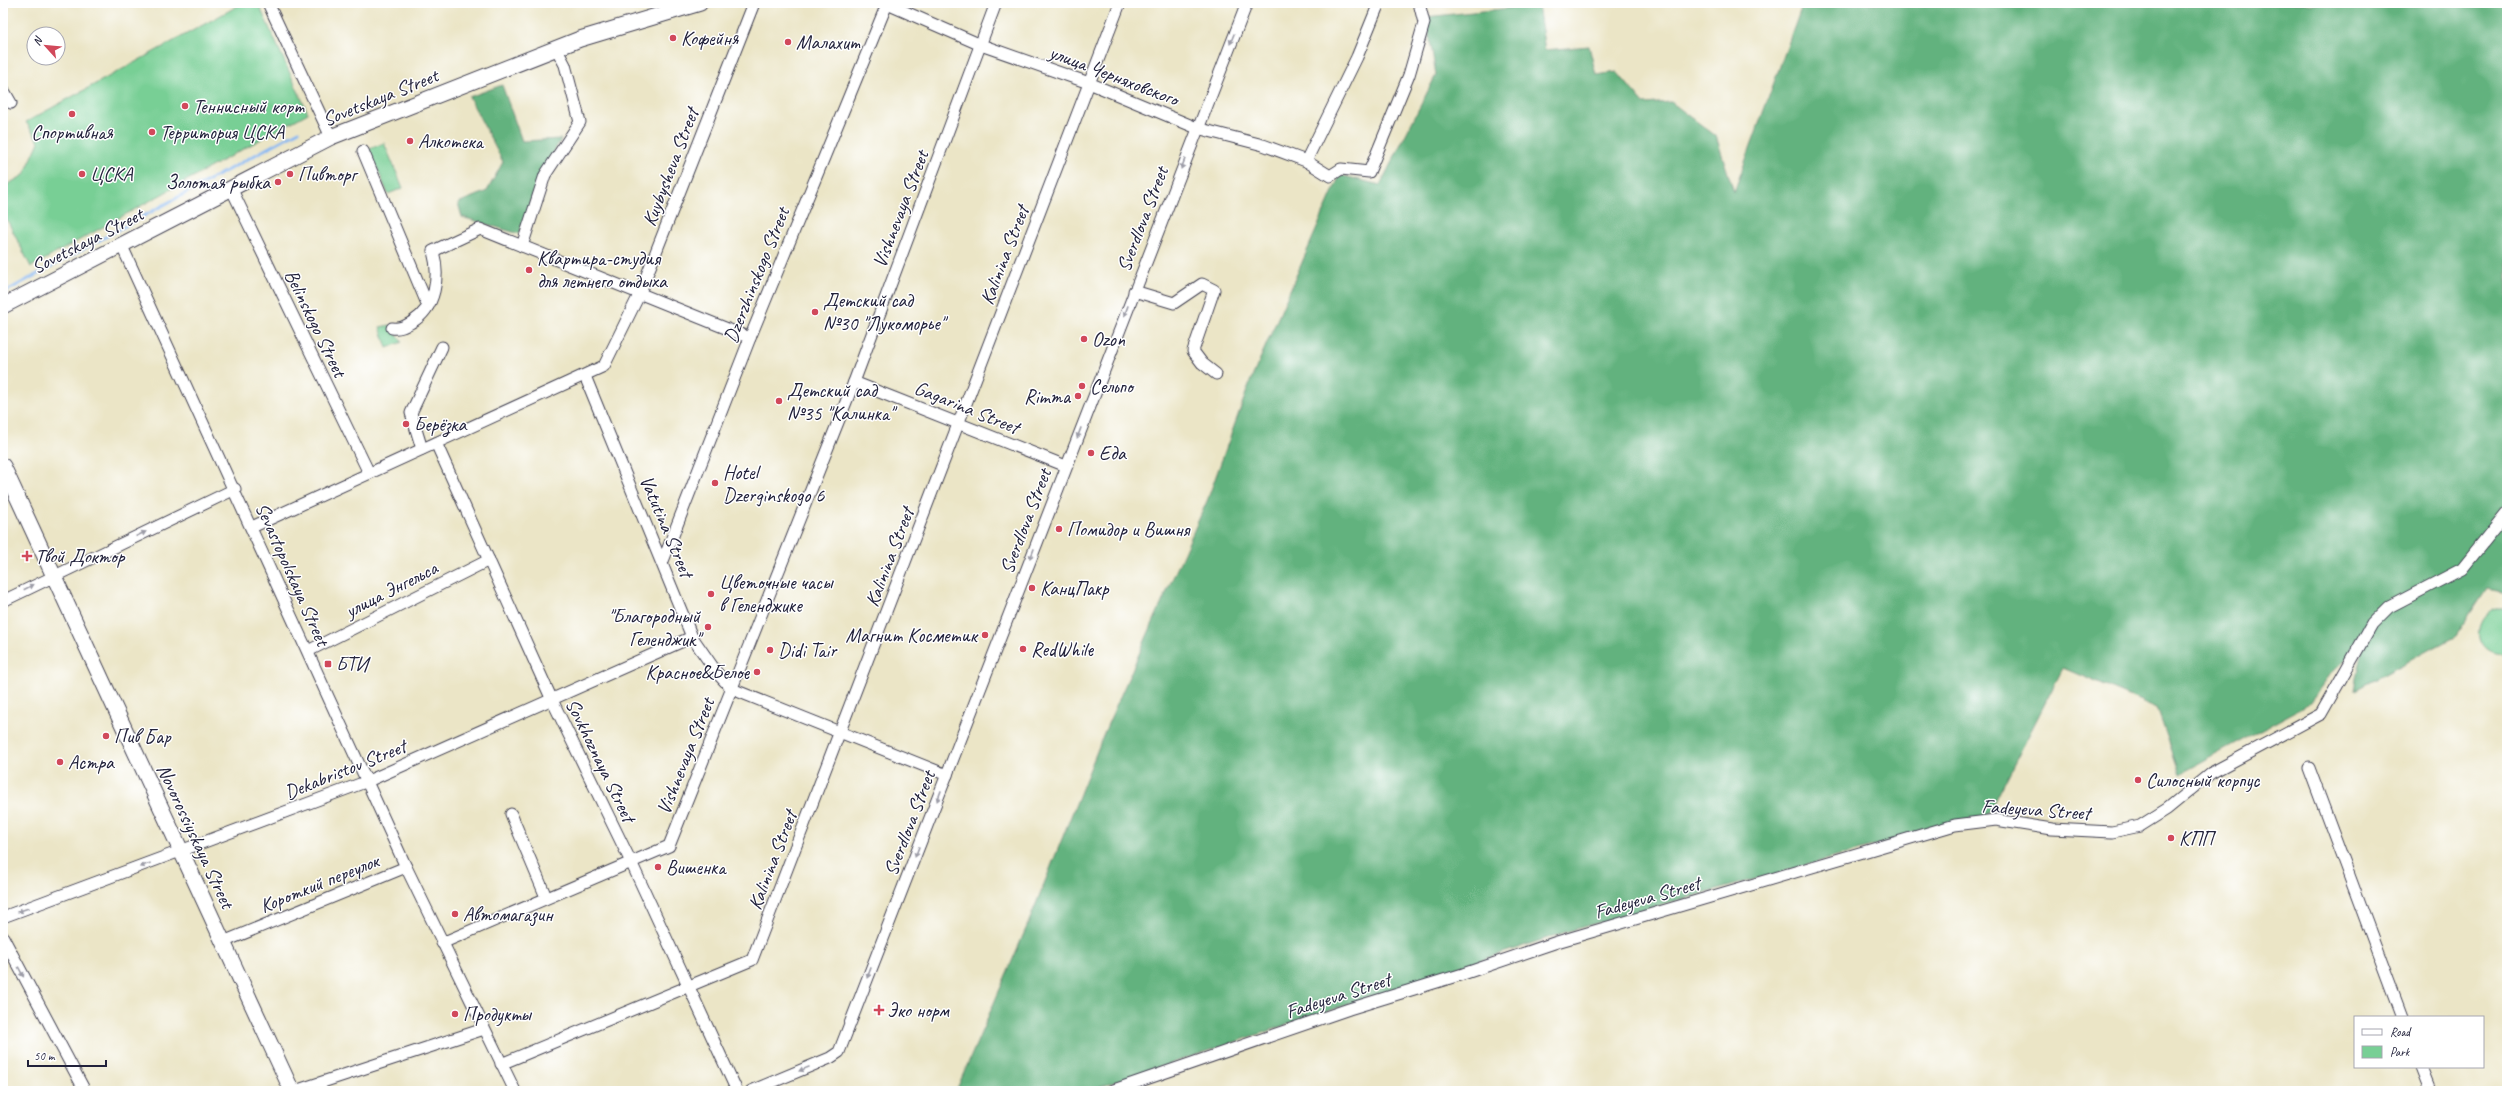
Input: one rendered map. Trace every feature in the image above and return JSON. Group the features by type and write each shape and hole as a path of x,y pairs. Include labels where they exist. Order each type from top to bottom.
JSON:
{"street":[{"path":"268,3 332,137"},
{"name":"Sovetskaya Street","path":"3,306 121,244 332,137 556,48 700,3"},
{"name":"Kuybysheva Street","path":"252,527 604,366 639,295 754,3"},
{"name":"улица Черняховского","path":"886,3 981,45 1089,83 1197,128 1263,145 1306,161 1330,176 1341,169 1369,172 1411,68 1424,23 1419,3"},
{"name":"Dzerzhinskogo Street","path":"663,561 750,338 886,3"},
{"name":"Vishnevaya Street","path":"442,943 546,897 669,846 854,382 996,3"},
{"name":"Kalinina Street","path":"501,1064 752,960 960,423 1120,3"},
{"name":"Sverdlova Street","path":"751,1091 830,1058 839,1052 1197,128 1247,3"},
{"path":"1306,161 1357,57 1379,3"},
{"path":"522,246 545,175 580,122 565,65 556,48"},
{"path":"3,89 11,103"},
{"path":"363,151 428,306"},
{"name":"Belinskogo Street","path":"231,188 369,473"},
{"path":"392,328 400,329 420,317 432,299 437,278 433,251 480,229 639,295 750,338"},
{"name":"Sevastopolskaya Street","path":"121,244 235,489 406,867 515,1091"},
{"path":"1134,291 1174,303 1202,284 1214,290 1193,351 1202,363 1216,374"},
{"path":"422,449 411,414 442,348"},
{"name":"Vatutina Street","path":"585,376 663,561 692,637 717,673 732,689 840,734 947,775"},
{"name":"Gagarina Street","path":"854,382 1066,466"},
{"name":"Sovkhoznaya Street","path":"436,443 552,700 631,862 737,1091"},
{"name":"Novorossiyskaya Street","path":"3,466 55,574 181,852 292,1091"},
{"path":"3,601 55,574 235,489"},
{"name":"Fadeyeva Street","path":"1111,1091 1349,1009 1463,974 1557,942 1955,825 1996,820 2052,829 2112,832 2140,826 2167,809 2211,773 2321,714 2372,624 2389,607 2462,569 2507,513"},
{"name":"улица Энгельса","path":"308,651 489,560"},
{"name":"Dekabristov Street","path":"3,917 181,852 368,781 692,637"},
{"path":"2309,768 2402,1016"},
{"path":"511,814 546,897"},
{"name":"Короткий переулок","path":"223,942 406,867"},
{"path":"3,937 85,1091"},
{"path":"295,1091 484,1029"},
{"path":"2421,1068 2430,1090 2427,1091"}],"green space":[{"name":"Территория ЦСКА","path":"243,3 258,3 308,113 31,267 3,212 3,187 24,175 39,142 26,122"},
{"path":"1803,3 2507,3 2507,593 2487,589 2456,636 2355,690 2364,642 2334,671 2309,704 2180,774 2157,708 2063,668 1988,815 1572,930 1088,1091 956,1091 1028,924 1107,726 1207,501 1250,382 1340,175 1380,185 1436,75 1426,17 1538,5 1545,50 1589,46 1596,75 1617,72 1644,104 1671,102 1716,136 1734,192"},
{"path":"502,85 522,141 561,139 539,178 519,234 462,217 458,203 487,191 503,162 469,97"},
{"path":"384,143 403,188 388,194 369,149"},
{"path":"390,325 402,342 387,348 380,327"},
{"path":"2496,609 2507,609 2507,653 2497,653 2489,650 2483,645 2480,638 2482,622 2487,615"}],"waterway":[{"path":"3,293 299,131"}],"place":[{"name":"Кофейня","path":"673,38"},
{"name":"Малахит","path":"788,42"},
{"name":"Теннисный корт","path":"185,106"},
{"name":"Спортивная","path":"72,114"},
{"name":"Территория ЦСКА","path":"152,132"},
{"name":"Алкотека","path":"410,141"},
{"name":"ЦСКА","path":"82,174"},
{"name":"Пивторг","path":"290,174"},
{"name":"Золотая рыбка","path":"278,182"},
{"name":"Квартира-студия для летнего отдыха","path":"529,270"},
{"name":"Детский сад №30 \"Лукоморье\"","path":"815,312"},
{"name":"Ozon","path":"1084,339"},
{"name":"Сельпо","path":"1082,386"},
{"name":"Rimma","path":"1078,396"},
{"name":"Детский сад №35 \"Калинка\"","path":"779,401"},
{"name":"Берёзка","path":"406,424"},
{"name":"Еда","path":"1091,453"},
{"name":"Hotel Dzerginskogo 6","path":"715,483"},
{"name":"Помидор и Вишня","path":"1059,529"},
{"name":"Твой Доктор","path":"27,556"},
{"name":"КанцПакр","path":"1032,588"},
{"name":"Цветочные часы в Геленджике","path":"711,594"},
{"name":"\"Благородный Геленджик\"","path":"708,627"},
{"name":"Магнит Косметик","path":"985,635"},
{"name":"RedWhile","path":"1023,649"},
{"name":"Didi Tair","path":"770,650"},
{"name":"БТИ","path":"328,664"},
{"name":"Красное&Белое","path":"757,672"},
{"name":"Пив Бар","path":"106,736"},
{"name":"Астра","path":"60,762"},
{"name":"Силосный корпус","path":"2138,780"},
{"name":"КПП","path":"2171,838"},
{"name":"Вишенка","path":"658,867"},
{"name":"Автомагазин","path":"455,914"},
{"name":"Эко норм","path":"879,1010"},
{"name":"Продукты","path":"455,1014"}]}
